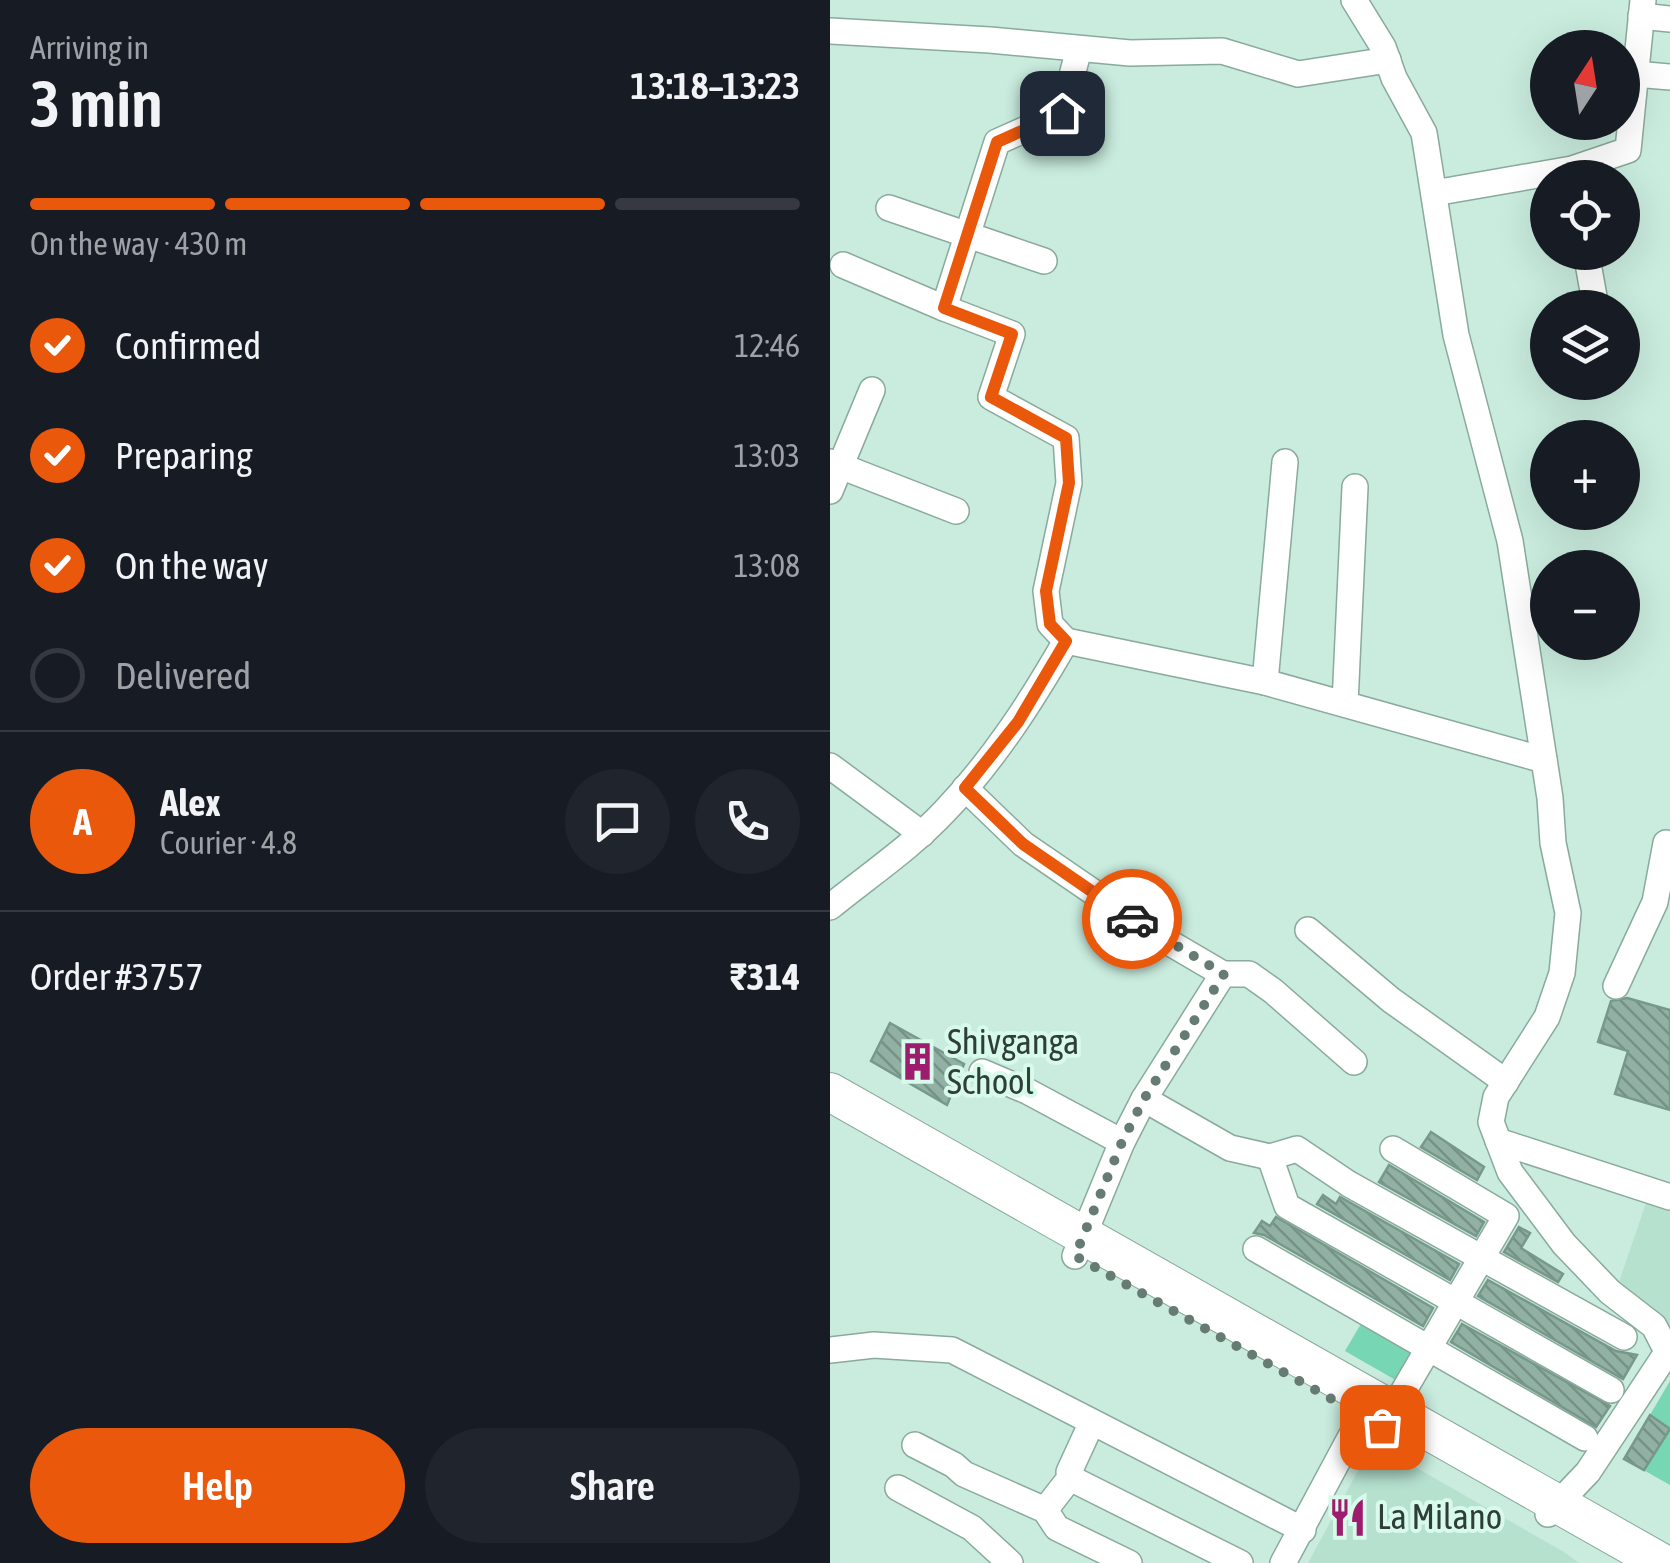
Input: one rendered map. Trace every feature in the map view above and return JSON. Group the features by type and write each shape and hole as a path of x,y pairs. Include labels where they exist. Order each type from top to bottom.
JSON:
{"highway":[{"path":"830,1092 1079,1246"},
{"path":"830,1118 1079,1246 1375,1407 1552,1510 1662,1563"},
{"path":"1552,1510 1626,1563"}],"street":[{"path":"1354,0 1424,133 1456,335 1510,541 1553,843 1568,913 1562,973 1547,1017 1496,1096 1491,1122 1510,1172 1564,1244 1610,1292 1654,1326 1669,1350 1588,1472 1552,1510"},
{"path":"1642,8 1670,19"},
{"path":"830,31 1130,53 1222,51 1298,74 1388,60"},
{"path":"944,308 997,142 1062,113 1079,48"},
{"path":"1640,74 1670,77"},
{"path":"1604,160 1628,150 1629,140"},
{"path":"1434,194 1530,179"},
{"path":"889,208 1044,262"},
{"path":"843,265 1012,334 991,397 1066,438 1069,483 1046,591 1050,624 1066,641 1264,682 1544,760"},
{"path":"830,491 834,464 872,390"},
{"path":"1264,682 1284,462"},
{"path":"834,464 956,511"},
{"path":"1345,704 1355,487"},
{"path":"830,907 922,834 965,788 1018,722 1066,641"},
{"path":"830,766 922,834"},
{"path":"965,788 1023,844 1152,933 1224,974 1249,974 1273,990 1354,1062"},
{"path":"1616,986 1662,905 1666,843"},
{"path":"1308,930 1391,1000 1506,1082"},
{"path":"1079,1246 1144,1099 1224,974"},
{"path":"982,1072 1027,1091 1122,1142"},
{"path":"1144,1099 1230,1148 1270,1157 1297,1148 1348,1184 1624,1336"},
{"path":"1498,1142 1670,1198"},
{"path":"1283,1563 1375,1407 1428,1348 1506,1216 1393,1149"},
{"path":"1270,1157 1287,1206 1612,1390"},
{"path":"1256,1249 1584,1438"},
{"path":"830,1350 874,1345 952,1350 1303,1530"},
{"path":"1092,1422 1068,1472 1070,1478 1240,1563"},
{"path":"915,1446 964,1474 1045,1510 1057,1528 1129,1563"},
{"path":"1045,1510 1070,1478"},
{"path":"898,1488 972,1528 1010,1563"}],"shaded area":[{"path":"1647,1200 1670,1207 1670,1328 1618,1285"},
{"path":"1373,1443 1564,1552 1579,1563 1308,1563"}],"green space":[{"path":"1365,1317 1418,1349 1399,1382 1345,1351"},
{"path":"1670,1381 1670,1485 1624,1459"}],"building":[{"path":"1627,998 1670,1010 1670,1110 1615,1094 1628,1051 1598,1042 1611,1001"},
{"name":"Shivganga School","path":"890,1023 964,1064 947,1105 871,1061"},
{"path":"1431,1132 1484,1167 1477,1180 1421,1147"},
{"path":"1389,1165 1484,1222 1476,1236 1379,1182"},
{"path":"1323,1195 1336,1204 1340,1197 1459,1264 1450,1280 1317,1204"},
{"path":"1276,1217 1433,1308 1423,1326 1264,1235 1254,1233 1262,1221 1270,1226"},
{"path":"1519,1227 1530,1233 1521,1248 1563,1274 1558,1282 1504,1252"},
{"path":"1488,1280 1616,1351 1637,1355 1623,1379 1478,1296"},
{"path":"1462,1324 1610,1406 1596,1427 1451,1342"},
{"path":"1650,1415 1670,1429 1644,1470 1624,1459"}],"way so far":[{"path":"1132,919 1224,974 1144,1099 1075,1256 1382,1427"}],"place":[{"name":"Shivganga School","path":"917,1062"},
{"name":"La Milano","path":"1347,1517"}],"route":[{"path":"1062,113 997,142 944,308 1012,334 991,397 1066,438 1069,483 1046,591 1050,624 1066,641 1018,722 965,788 1023,844 1132,919"}]}
